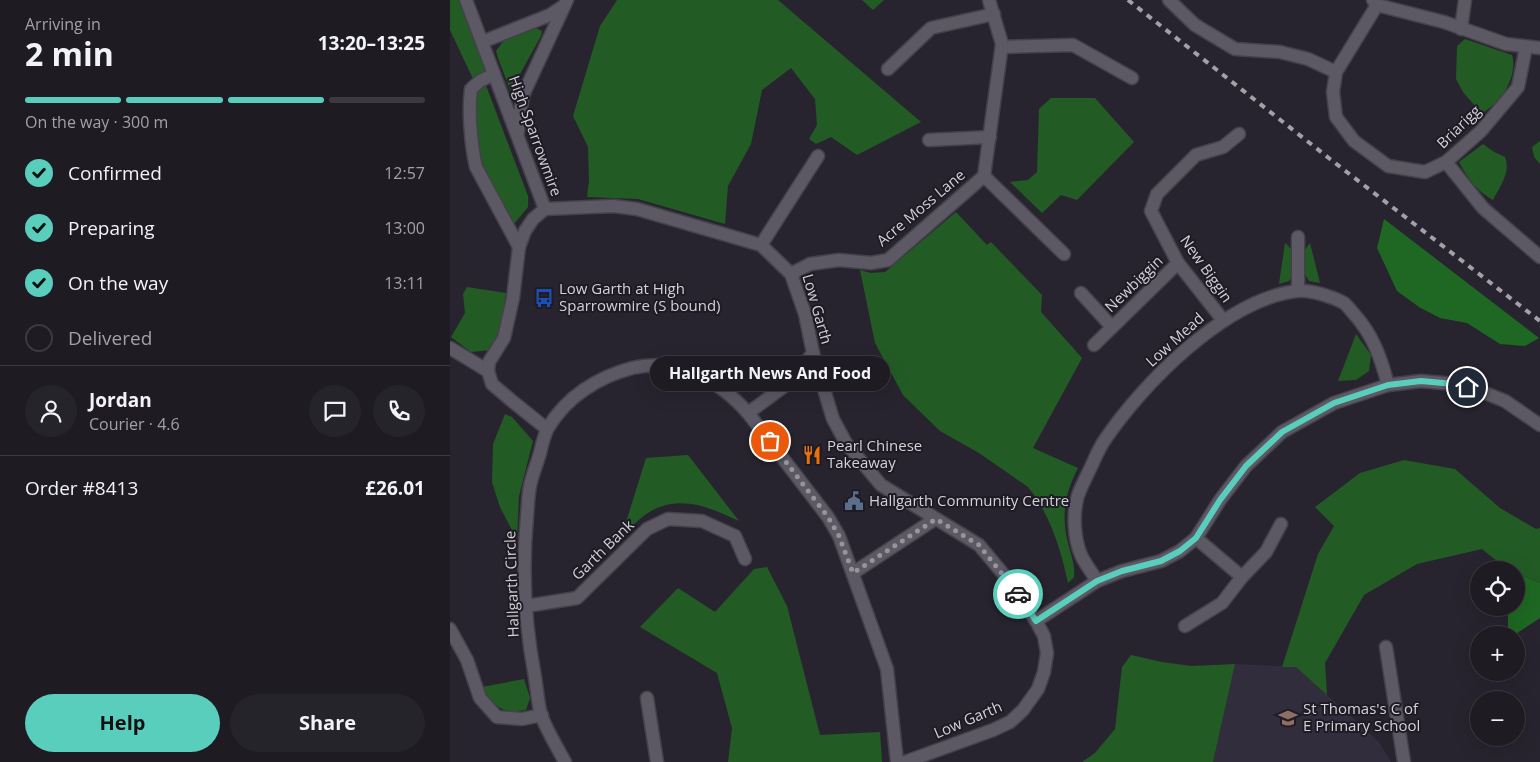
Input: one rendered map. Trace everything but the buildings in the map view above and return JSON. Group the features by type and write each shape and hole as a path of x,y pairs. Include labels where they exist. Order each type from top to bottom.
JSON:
{"street":[{"name":"High Sparrowmire","path":"466,0 545,210"},
{"name":"Acre Moss Lane","path":"791,274 810,264 839,260 871,263 888,260 984,176 1002,47 989,0"},
{"path":"1168,0 1194,25 1235,49 1280,52 1308,59 1336,72"},
{"path":"1461,28 1466,0"},
{"path":"1375,2 1444,22 1506,44 1540,48"},
{"name":"Briarigg","path":"1375,2 1336,72 1333,92 1336,117 1354,141 1388,166 1425,172 1446,162 1481,131 1518,88 1526,47"},
{"path":"482,42 550,15 565,3"},
{"path":"518,136 519,116 524,93 565,3"},
{"path":"888,69 931,28 994,14"},
{"path":"1002,47 1073,45 1132,78"},
{"name":"High Sparrowmire","path":"494,74 480,81 471,89 474,157 476,167 520,247"},
{"name":"New Biggin","path":"1223,320 1178,263 1151,211 1157,194 1196,155 1223,147 1239,134"},
{"path":"929,140 990,137"},
{"path":"761,245 818,156"},
{"path":"1446,162 1483,208 1540,257"},
{"path":"984,176 1064,254"},
{"name":"Low Garth","path":"545,210 613,206 637,209 761,245 791,274 805,314 813,353 834,419 846,443 881,485 979,545 1010,582 1036,621 1044,636 1047,653 1044,672 1038,689 1023,710 1010,722 993,730 905,762"},
{"path":"545,210 524,231 504,338 489,362 488,370 492,384 547,429"},
{"path":"1298,237 1298,290"},
{"name":"Newbiggin","path":"1094,345 1178,263"},
{"name":"Low Mead","path":"1097,581 1081,554 1074,528 1077,498 1103,442 1133,402 1194,342 1223,320 1269,297 1298,290 1323,294 1345,304 1365,326 1380,355 1388,385"},
{"name":"Newbiggin","path":"1081,293 1112,328"},
{"path":"450,348 488,370"},
{"path":"748,413 786,385 813,353"},
{"name":"Hallgarth Circle","path":"565,762 542,715 531,656 526,606 524,543 530,486 547,429 565,406 588,386 614,373 642,366 671,366 700,375 738,401 828,517 839,536 887,669 897,762"},
{"path":"1036,621 1097,581 1122,571 1161,561 1180,551 1196,538 1220,500 1246,466 1282,432 1334,403 1388,385 1421,381 1454,384 1480,391 1504,401 1540,425"},
{"path":"853,573 936,519"},
{"name":"Garth Bank","path":"526,606 577,598 647,529 668,520 702,520 735,536 745,558"},
{"path":"1185,626 1222,603 1242,577 1266,552 1281,524"},
{"path":"1196,538 1242,577"},
{"path":"450,629 467,660 480,698 497,717 522,719 542,715"},
{"path":"1386,647 1404,762"},
{"path":"647,698 657,762"}],"shaded area":[{"name":"St Thomas's C of E Primary School","path":"1235,664 1296,667 1379,742 1391,762 1213,762"}],"green space":[{"path":"450,0 459,0 487,75 474,81 450,30"},
{"path":"617,0 778,0 921,122 857,155 831,137 816,144 809,139 817,125 815,99 791,68 762,90 751,144 728,186 725,224 638,199 587,197 589,181 588,147 573,116 600,26"},
{"path":"862,0 884,0 873,10"},
{"path":"536,28 542,31 541,36 520,74 516,94 513,97 496,51 504,40"},
{"path":"1465,39 1512,55 1512,73 1505,91 1498,101 1482,114 1463,92 1456,79 1457,46"},
{"path":"485,83 528,196 528,207 514,224 480,159 473,98 475,89"},
{"path":"1051,98 1095,98 1134,142 1077,200 1061,195 1042,213 1010,182 1028,180 1037,172 1039,109"},
{"path":"1540,141 1540,164 1534,157 1532,147"},
{"path":"1483,144 1505,157 1507,168 1504,179 1493,200 1473,184 1459,162"},
{"path":"956,212 987,245 991,242 1042,295 1041,312 1082,358 1033,448 1078,468 1067,495 1065,514 1066,533 1074,572 1074,577 1068,583 1054,533 1043,509 1028,487 979,453 940,431 903,395 875,343 860,270 871,273 885,272"},
{"path":"1384,219 1539,338 1525,346 1500,344 1467,323 1440,318 1419,307 1397,291 1377,248"},
{"path":"1285,243 1289,246 1293,255 1294,266 1289,281 1279,284"},
{"path":"1310,243 1320,283 1309,281 1304,272 1304,252"},
{"path":"467,287 506,293 500,330 491,350 471,352 451,337 465,313 463,294"},
{"path":"1356,334 1371,355 1369,371 1356,380 1338,381"},
{"path":"505,414 512,417 533,441 519,496 517,540 500,507 492,482 493,444"},
{"path":"688,455 739,521 697,505 675,504 649,512 622,535 646,458"},
{"path":"1404,460 1455,469 1500,508 1536,529 1540,528 1540,583 1525,577 1525,561 1497,561 1482,549 1417,564 1364,595 1325,663 1327,695 1296,667 1282,667 1318,554 1334,526 1315,507 1360,473"},
{"path":"767,567 787,606 820,735 880,732 882,762 728,762 732,728 717,673 640,627 678,588 715,612 754,569"},
{"path":"1525,577 1540,583 1540,618 1525,628 1525,626 1508,626 1508,616 1525,616"},
{"path":"1131,655 1192,666 1235,664 1213,762 1082,762 1095,753 1115,729 1122,667"},
{"path":"524,679 530,698 526,710 511,711 500,708 495,705 482,687"}],"railway":[{"path":"1128,0 1540,321"}],"way so far":[{"path":"770,441 828,517 839,536 853,573 936,519 979,545 1018,594"}],"place":[{"name":"Low Garth at High Sparrowmire (S bound)","path":"544,298"},
{"name":"Hallgarth News And Food","path":"770,441"},
{"name":"Pearl Chinese Takeaway","path":"812,455"},
{"name":"Hallgarth Community Centre","path":"854,501"},
{"name":"St Thomas's C of E Primary School","path":"1288,718"}],"route":[{"path":"1018,594 1036,621 1097,581 1122,571 1161,561 1180,551 1196,538 1220,500 1246,466 1282,432 1334,403 1388,385 1421,381 1467,387"}]}
